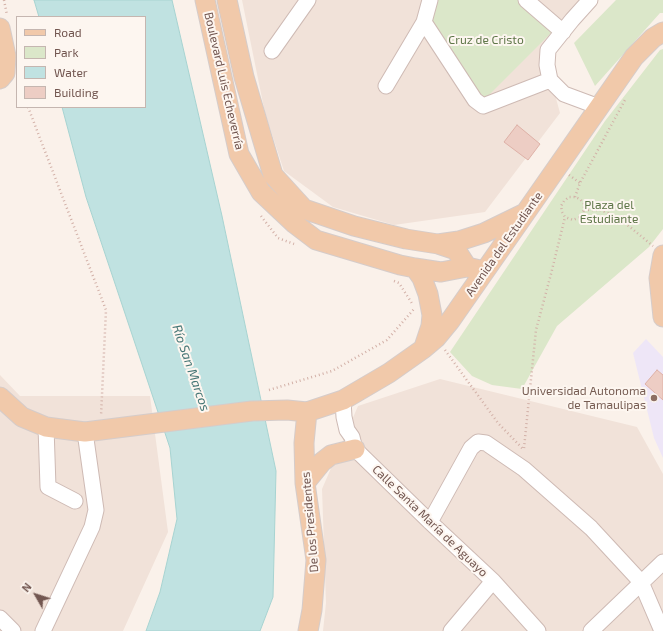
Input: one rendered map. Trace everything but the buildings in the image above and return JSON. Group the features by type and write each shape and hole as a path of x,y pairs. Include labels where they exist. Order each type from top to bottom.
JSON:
{"main road":[{"name":"Boulevard Luis Echeverría","path":"205,0 239,154 261,192 295,224 316,240 415,268 441,272 475,269"},
{"name":"Boulevard Luis Echeverría","path":"227,0 244,77 272,175 304,209 354,226 406,239 438,244 456,250 475,269"},
{"path":"0,28 6,56 5,73 0,80"},
{"name":"Avenida del Estudiante","path":"307,412 343,400 389,373 430,344 450,321 475,269 526,212 634,57 653,38 663,32"},
{"path":"438,244 459,241 484,233 526,212"},
{"path":"660,252 659,278 663,317"},
{"path":"415,268 422,278 428,294 432,314 430,344"},
{"path":"0,397 22,417 46,427 98,430 252,411 287,410 307,412"},
{"name":"De los Presidentes","path":"307,412 304,443 306,483 316,560 312,610 308,631"},
{"path":"306,483 322,462 332,455 355,449"}],"street":[{"path":"272,51 308,0"},
{"path":"386,86 424,22 430,0"},
{"path":"526,0 563,32"},
{"path":"590,0 548,50 546,65 550,80 564,94 599,107"},
{"path":"424,22 475,100 483,106 550,80"},
{"name":"Calle Santa María de Aguayo","path":"343,400 344,417 347,430 352,437 355,449 430,522 493,580 538,631"},
{"path":"46,427 48,487 74,501"},
{"path":"43,631 92,527 96,510 98,430"},
{"path":"430,522 471,448 478,442 486,443 521,467 591,528 641,582 662,631"},
{"path":"592,630 663,562"},
{"path":"451,631 493,580"},
{"path":"0,618 13,631"}],"path":[{"path":"575,197 580,183 628,95"},
{"path":"28,108 106,310 98,430"},
{"path":"569,197 575,197 580,199 584,204 584,210 580,217 573,220 565,217 562,212 562,206 564,201 569,197"},
{"path":"584,210 600,210 614,215 660,252"},
{"path":"521,467 536,330 565,217"},
{"path":"430,344 498,423 524,448"}],"shaded area":[{"path":"242,0 591,0 542,47 560,113 485,212 394,225 333,207 284,171 265,113"},
{"name":"Universidad Autonoma de Tamaulipas","path":"646,339 663,357 663,458 654,438 633,353"},
{"path":"0,375 20,396 150,396 168,532 123,631 0,631"},
{"path":"440,379 637,427 663,474 663,631 323,631 326,603 322,489 358,406"}],"green space":[{"name":"Cruz de Cristo","path":"436,0 519,0 553,31 488,96 483,99 429,21"},
{"path":"616,0 663,0 663,13 660,13 595,86 574,43"},
{"name":"Plaza del Estudiante","path":"663,49 663,229 649,247 557,326 522,389 492,385 472,376 450,352 605,121 660,50"}],"water":[{"name":"Río San Marcos","path":"34,0 172,0 222,216 276,471 273,597 260,631 146,631 160,592 177,519 170,448 86,197 62,108 146,108 146,16 39,16"}],"place":[{"name":"Universidad Autonoma de Tamaulipas","path":"654,398"}]}
